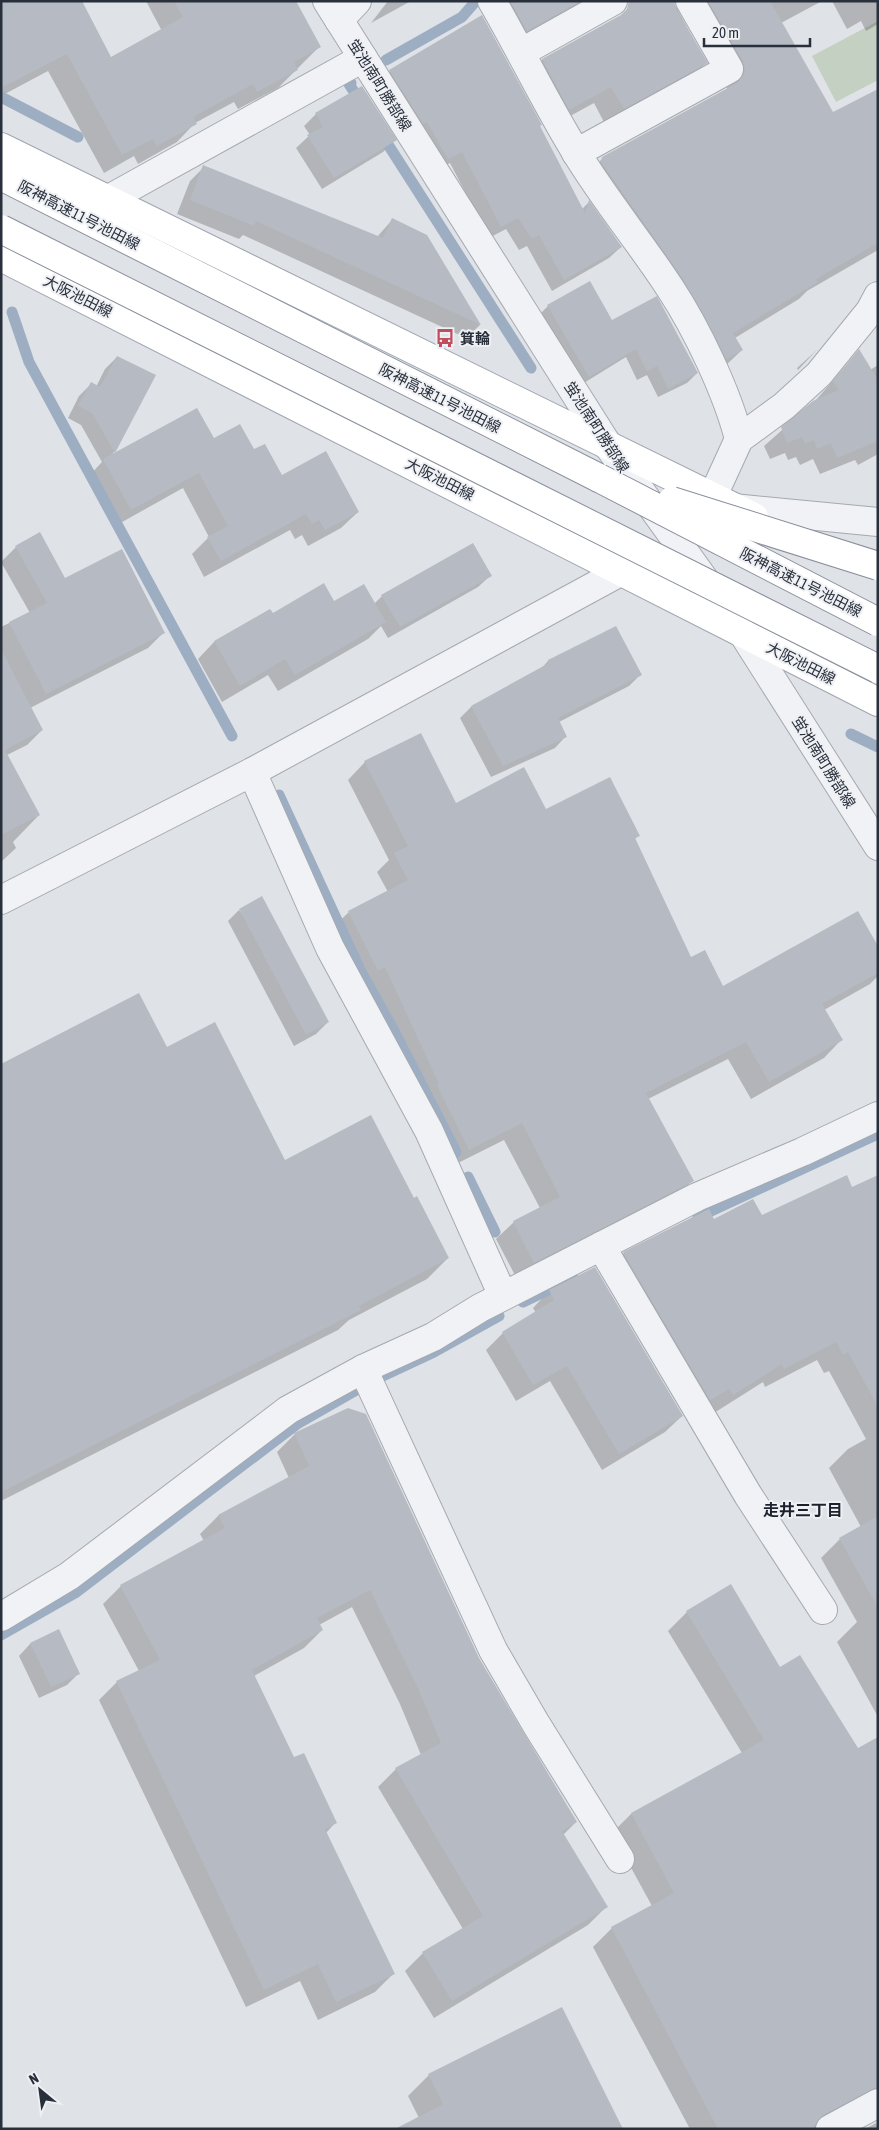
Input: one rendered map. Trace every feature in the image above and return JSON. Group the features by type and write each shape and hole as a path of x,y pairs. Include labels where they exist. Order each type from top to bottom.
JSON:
{"main road":[{"path":"1,147 723,503 878,570"},
{"name":"阪神高速11号池田線","path":"1,176 599,478 878,622"},
{"path":"1,229 878,669"},
{"name":"大阪池田線","path":"1,257 878,702"},
{"path":"599,478 878,566"}],"street":[{"path":"492,1 522,52 576,153 610,205 671,290 712,366 734,419 739,439 723,503 878,522"},
{"path":"522,52 613,1"},
{"path":"576,153 729,69 690,1"},
{"name":"蛍池南町勝部線","path":"341,8 363,58 608,447 742,632 878,846"},
{"path":"107,200 363,58"},
{"path":"739,439 784,406 819,374 870,311 878,296"},
{"path":"1,900 252,772 622,571"},
{"path":"252,772 330,948 429,1130 503,1296"},
{"path":"1,1617 69,1576 288,1410 368,1378 433,1336 503,1296 606,1256 697,1197 802,1152 878,1116"},
{"path":"606,1256 748,1494 823,1610"},
{"path":"368,1378 494,1650 536,1724 620,1859"},
{"path":"830,2129 878,2103"}],"green space":[{"path":"878,21 878,80 836,102 812,56"}],"building":[{"path":"1,1 82,1 111,57 183,17 174,1 296,1 321,47 294,62 298,70 257,92 253,84 193,117 197,124 157,146 153,139 122,155 67,54 1,88"},
{"path":"510,1 581,1 527,31"},
{"path":"629,1 674,1 676,9 708,63 624,109 611,87 569,110 542,59 621,15 627,9"},
{"path":"708,1 770,1 833,112 878,89 878,243 816,279 818,282 733,333 743,350 726,359 683,279 601,162 602,157 737,83 742,77 745,70 743,61"},
{"path":"482,15 542,125 540,126 585,213 589,200 622,247 564,280 539,235 532,239 518,218 501,227 462,152 448,159 427,122 423,124 389,70"},
{"path":"362,86 397,140 334,178 307,135 323,127 315,113"},
{"path":"203,165 383,238 392,218 427,235 481,325 256,221 254,226 190,200"},
{"path":"590,281 612,320 657,296 698,373 668,389 657,366 647,371 636,349 589,377 547,305"},
{"path":"859,349 878,380 878,441 837,458 831,443 817,449 814,440 805,444 802,437 787,443 781,427 813,401 839,390 833,381"},
{"path":"117,356 156,375 115,453 92,413 78,406 91,382 100,387"},
{"path":"197,408 214,438 240,424 254,449 265,444 282,475 326,451 359,512 325,530 319,520 312,524 306,514 221,561 207,537 228,526 199,473 131,510 103,459"},
{"path":"40,532 65,578 122,549 165,633 46,694 9,622 47,603 15,546"},
{"path":"473,543 492,576 400,627 381,595"},
{"path":"324,583 334,601 364,584 386,622 295,675 285,659 240,686 214,641 270,609 273,613"},
{"path":"616,626 642,675 558,718 567,737 503,766 471,706 549,663 548,660"},
{"path":"1,649 43,730 5,750 40,815 1,835"},
{"path":"421,733 456,803 524,767 546,809 610,777 640,836 635,838 691,957 705,950 723,986 858,911 878,946 878,973 822,1004 843,1040 769,1082 746,1042 646,1093 694,1181 534,1263 513,1221 560,1197 522,1123 469,1150 437,1085 439,1084 385,967 378,971 348,911 408,880 394,853 408,846 364,761"},
{"path":"262,896 329,1022 306,1035 239,909"},
{"path":"139,993 167,1047 215,1022 285,1160 371,1115 414,1198 417,1196 449,1258 359,1306 361,1310 1,1492 1,1064"},
{"path":"847,1175 852,1187 878,1175 878,1407 848,1352 843,1355 836,1342 784,1369 782,1364 733,1395 729,1389 710,1400 623,1252 709,1209 714,1219 753,1199 762,1215"},
{"path":"595,1267 683,1416 619,1454 567,1366 533,1385 502,1332 554,1300 549,1290"},
{"path":"348,1408 366,1414 479,1658 577,1822 562,1831 608,1907 452,2001 422,1952 483,1916 395,1768 441,1743 417,1686 370,1590 317,1618 323,1630 252,1670 294,1757 304,1753 337,1823 325,1829 395,1974 336,2002 318,1964 264,1990 116,1681 160,1660 120,1585 225,1528 218,1515 309,1466 294,1433"},
{"path":"878,1516 878,1608 839,1538"},
{"path":"731,1584 780,1667 800,1655 858,1748 878,1737 878,2087 823,2115 812,2129 718,2129 611,1927 674,1893 631,1813 764,1740 686,1611"},
{"path":"59,1629 80,1674 51,1687 30,1643"},
{"path":"562,2007 623,2129 395,2129 443,2104 428,2074"}],"waterway":[{"path":"386,60 462,17 476,1"},
{"path":"351,83 349,84 362,104"},
{"path":"1,97 78,137"},
{"path":"380,132 531,368"},
{"path":"12,312 29,362 232,736"},
{"path":"851,734 878,747"},
{"path":"279,795 361,972 393,1029 456,1152"},
{"path":"698,1217 878,1134"},
{"path":"468,1177 495,1232"},
{"path":"523,1302 573,1278"},
{"path":"1,1635 75,1593 297,1424 372,1381 434,1352 499,1316"}],"place":[{"name":"箕輪","path":"445,338"}],"district":[{"name":"走井三丁目","path":"803,1510"}]}
